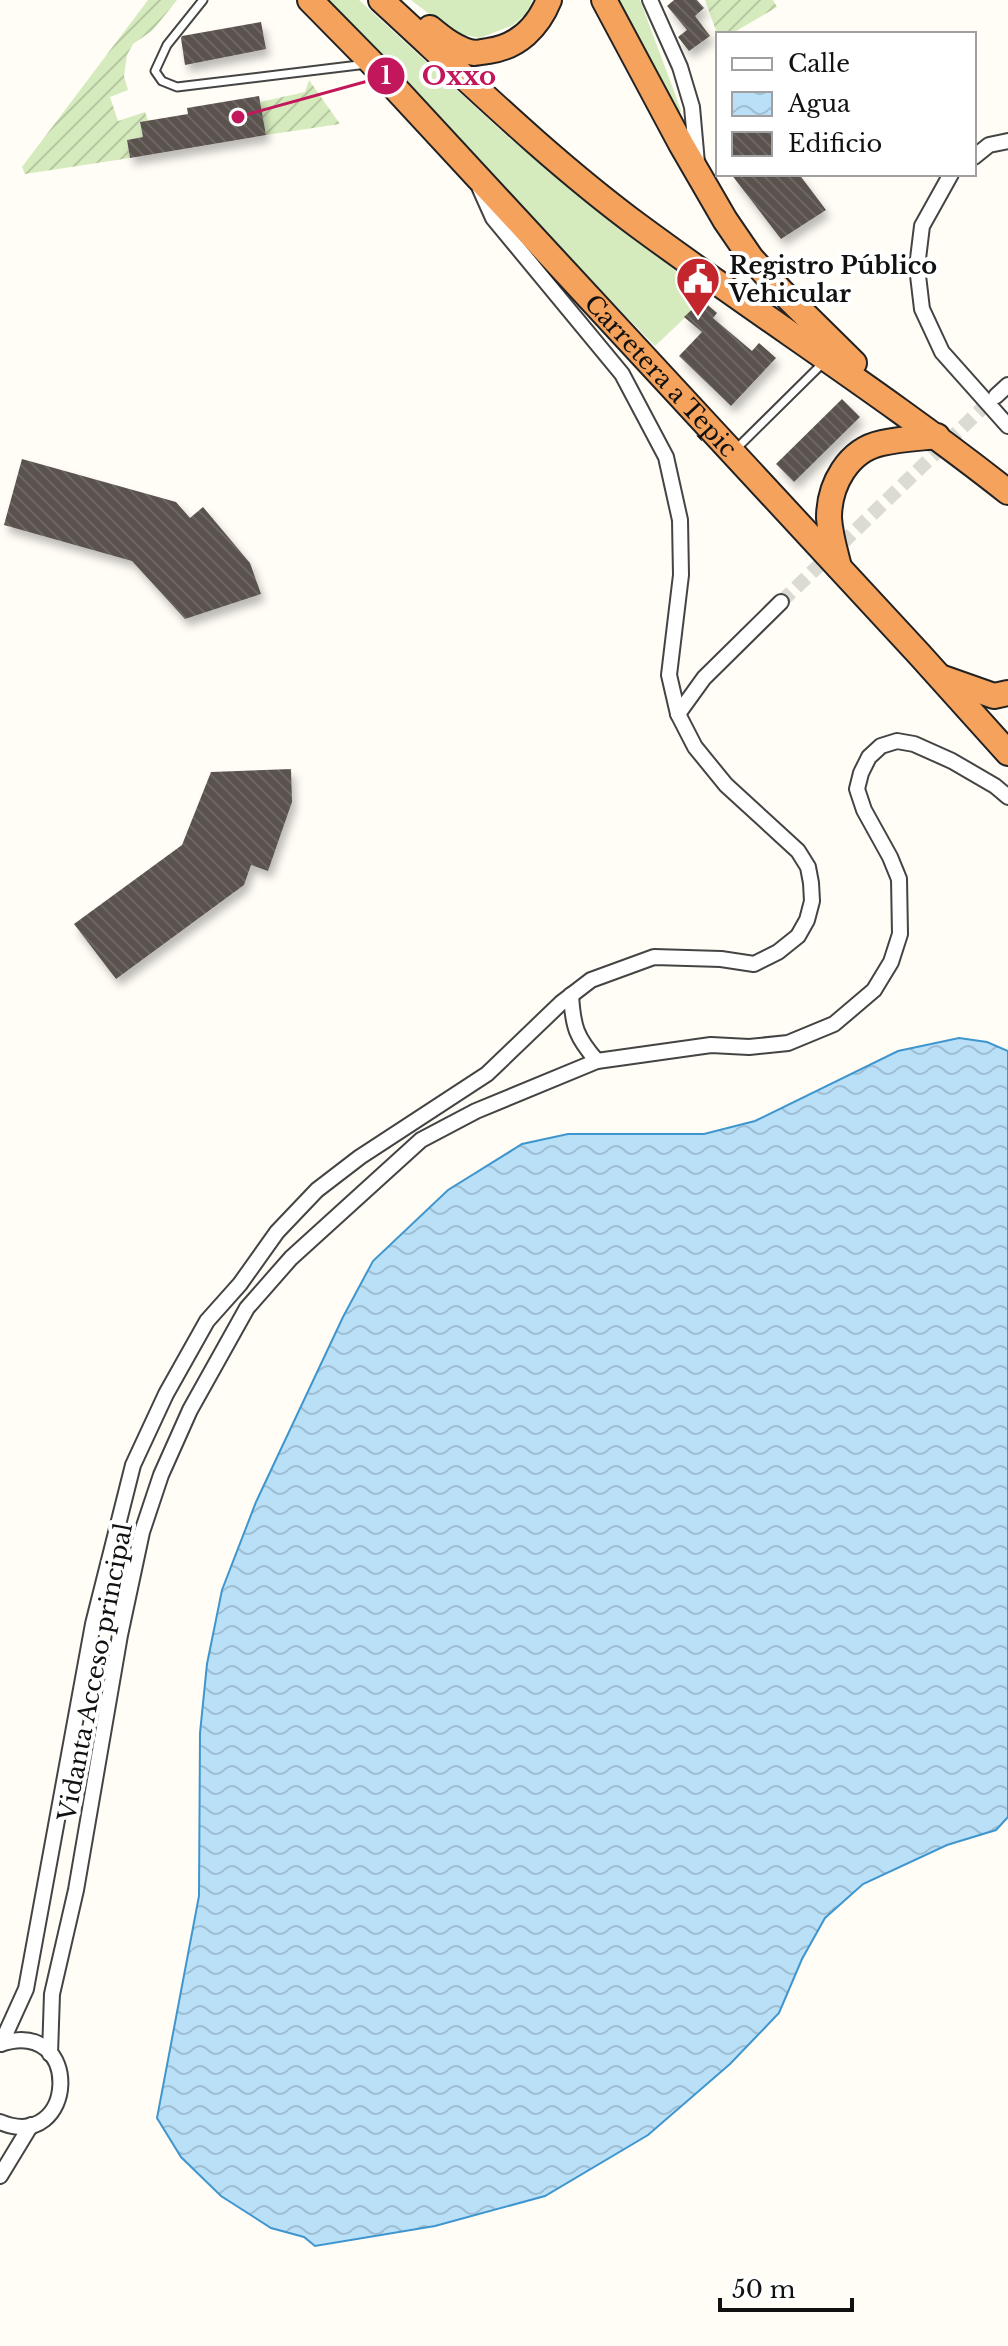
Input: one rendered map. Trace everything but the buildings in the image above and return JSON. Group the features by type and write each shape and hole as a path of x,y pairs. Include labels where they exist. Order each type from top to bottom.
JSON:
{"highway":[{"name":"Carretera a Tepic","path":"310,0 372,63 1008,753"},
{"path":"381,0 570,173 640,227 911,417 1008,492"},
{"path":"394,0 447,42 475,53 500,49 519,41 538,22 549,0"},
{"path":"604,0 698,174 751,258 911,417"},
{"path":"839,569 831,539 829,515 836,481 851,458 879,443 937,436"},
{"path":"941,678 1003,697"}],"street":[{"path":"650,0 680,67 692,107 698,174"},
{"path":"976,155 989,145 1008,141"},
{"path":"0,2044 26,1989 93,1624 133,1465 166,1394 207,1321 240,1284 277,1232 317,1190 360,1157 487,1074 591,980 654,957 721,959 754,964 778,952 798,936 807,920 812,901 808,867 798,851 726,785 695,747 678,714 669,675 681,575 680,520 666,457 622,374 493,218 471,171"},
{"path":"950,176 922,226 917,267 922,309 942,352 1008,426"},
{"path":"996,396 1008,385"},
{"path":"678,714 704,678 781,602"},
{"name":"Vidanta Acceso principal","path":"0,2176 31,2125 54,2108 60,2094 62,2080 50,2054 52,1994 76,1890 120,1635 142,1532 161,1475 190,1410 247,1308 291,1258 421,1140 476,1111 597,1061 711,1045 749,1047 788,1043 834,1024 874,990 891,962 900,934 899,879 864,810 857,789 869,757 881,746 897,741 914,744 973,773 1008,797"},
{"path":"571,995 573,1021 581,1042 597,1061"},
{"path":"0,2044 25,2041 39,2045 50,2054"},
{"path":"0,2122 16,2126 31,2125"}],"lane":[{"path":"203,0 167,45 155,71 162,81 177,87 372,63"},
{"path":"732,453 828,359"}],"green space":[{"path":"148,0 177,0 153,30 133,44 127,55 124,76 128,90 110,97 118,121 145,112 148,121 140,123 143,137 127,140 130,158 25,174 22,167"},
{"path":"326,0 359,0 508,137 708,296 655,346 512,200"},
{"path":"411,0 532,0 528,12 513,25 480,38 454,33"},
{"path":"617,0 640,0 681,110 679,116"},
{"path":"705,0 773,0 777,7 734,32 717,32"},
{"path":"309,80 340,124 266,135 260,102 305,92"}],"water":[{"path":"959,1038 987,1042 1008,1051 1008,1817 996,1830 947,1845 863,1884 825,1918 802,1959 779,2013 730,2064 648,2135 545,2196 435,2226 315,2246 304,2237 271,2228 221,2196 181,2157 157,2118 199,1896 200,1733 207,1664 222,1590 256,1502 343,1317 373,1261 448,1190 522,1144 568,1134 704,1134 755,1121 898,1051"}],"tunnel":[{"path":"781,602 995,396"}],"place":[{"name":"Oxxo","path":"238,117"},
{"name":"Registro Público Vehicular","path":"698,318"}]}
